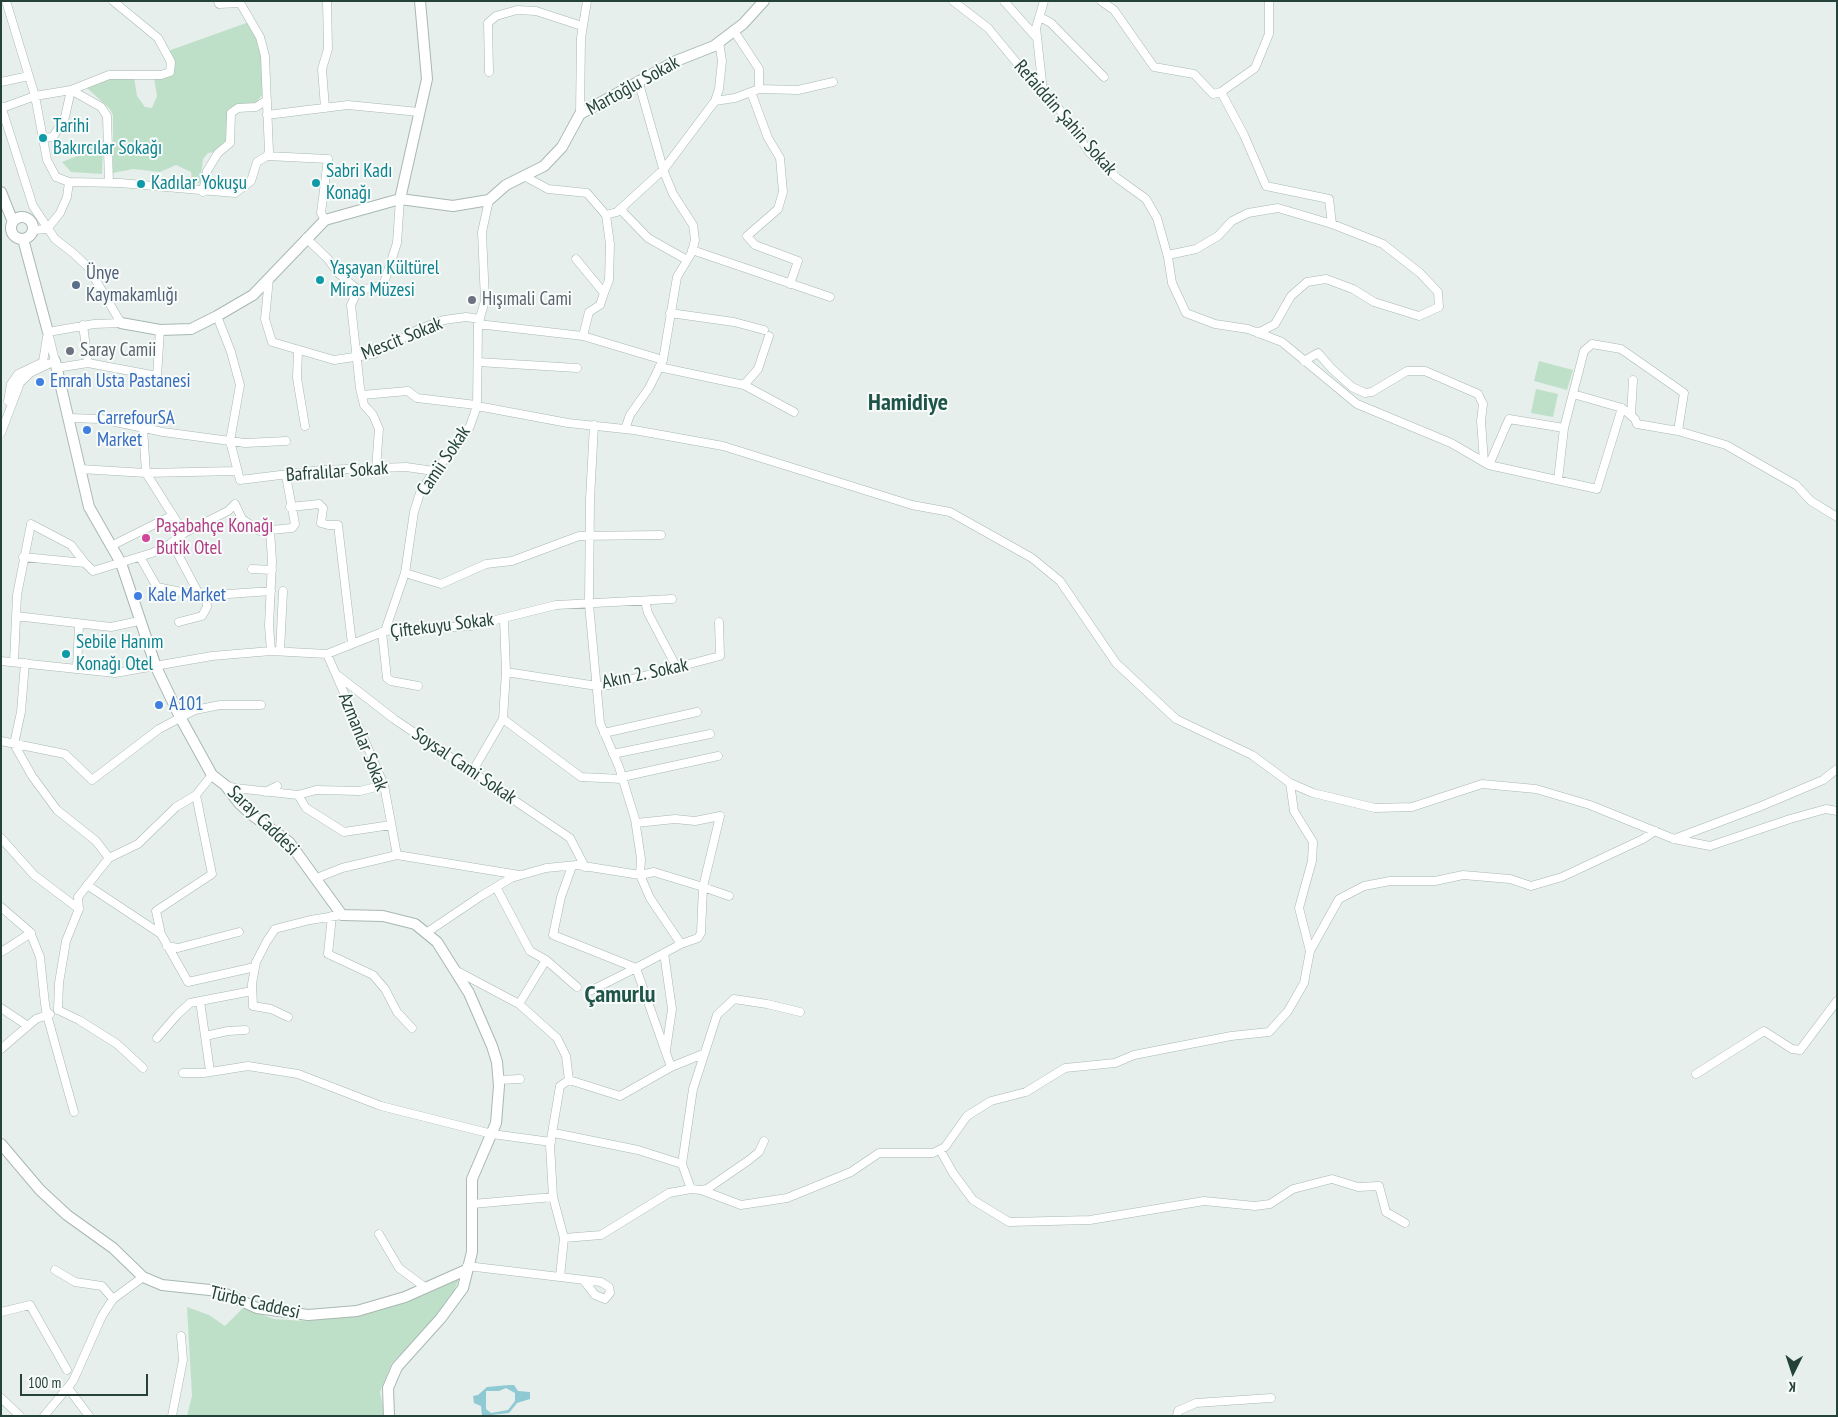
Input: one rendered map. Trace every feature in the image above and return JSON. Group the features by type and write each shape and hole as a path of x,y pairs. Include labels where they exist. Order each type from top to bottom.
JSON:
{"street":[{"path":"6,1 35,96 47,160 56,177 69,182 110,183 203,192 235,193 251,180 257,162 267,156 328,159 321,213 324,220"},
{"path":"114,1 158,38 171,62 170,72 161,75 109,75 71,90 35,96 1,107 32,206 55,239 88,267 121,323"},
{"path":"218,1 219,4 240,2 260,38 265,56 267,156"},
{"path":"325,108 322,69 328,49 327,1"},
{"path":"358,290 383,286 397,243 400,199 427,79 420,1"},
{"path":"580,114 582,26 587,1"},
{"name":"Martoğlu Sokak","path":"489,200 506,185 544,166 562,147 580,114 603,103 638,80 719,42 734,31 764,1"},
{"name":"Refaiddin Şahin Sokak","path":"953,1 988,28 1059,109 1090,153 1117,178 1146,199 1157,218 1168,255 1172,283 1186,313 1215,324 1248,329 1282,342 1357,404 1415,426 1451,443 1486,464 1558,480 1597,488 1622,408"},
{"path":"1004,1 1029,26 1037,38"},
{"path":"1043,91 1036,28 1044,1"},
{"path":"1102,1 1114,10 1154,67 1194,74 1213,94 1221,92 1254,68 1269,34 1269,1"},
{"path":"489,72 488,23 496,16 517,10 536,11 582,26"},
{"path":"1040,17 1051,23 1104,78"},
{"path":"734,31 759,69 755,90 768,138 780,158 783,192 778,209 747,236 755,245 798,261 790,284"},
{"path":"606,215 620,209 664,169 715,101 719,89 722,61 719,42"},
{"path":"1,82 29,76"},
{"path":"625,429 630,415 649,388 663,360 677,277 692,250 695,240 693,225 673,194 664,169 638,80"},
{"path":"715,101 735,98 755,90 798,90 833,82"},
{"path":"43,138 53,137 65,117 71,90"},
{"path":"71,90 101,107 108,116 110,183"},
{"path":"1221,92 1244,135 1266,186 1329,199 1332,224"},
{"path":"203,192 207,171 218,153 230,143 231,113 238,108 256,107 267,100"},
{"path":"267,115 348,104 419,112"},
{"path":"524,176 548,189 587,193 606,215 610,244 609,271 600,304 590,312 582,336"},
{"path":"33,230 47,229 60,214 69,182"},
{"path":"1,192 8,227 16,237 23,239 30,236 33,230 31,222 26,218 19,218 8,227"},
{"path":"48,332 83,325 121,323 160,330 191,329 252,295 324,220 400,199 453,206 489,200"},
{"name":"Camii Sokak","path":"384,632 405,573 414,512 420,493 434,471 456,448 470,426 476,406 479,322 485,301 482,232 489,200"},
{"path":"1168,255 1196,249 1218,236 1232,221 1248,213 1278,208 1332,224 1383,244 1406,261 1438,292 1439,307 1419,316 1374,302 1353,289 1326,279 1307,282 1291,296 1275,324 1258,333"},
{"path":"620,209 648,238 687,260"},
{"path":"306,238 358,290"},
{"path":"23,239 56,365"},
{"path":"692,250 830,297"},
{"path":"576,259 604,293"},
{"name":"Mescit Sokak","path":"269,278 265,319 272,342 334,360 374,354 419,329 444,320 466,317 479,322 582,336 663,360"},
{"path":"358,290 351,305 355,358 364,405 373,415 379,429 376,468"},
{"path":"670,313 734,322 767,333 758,369 744,385"},
{"path":"80,469 146,473 236,471 230,441 240,385 217,316"},
{"path":"83,325 88,363"},
{"path":"1,433 20,383 30,374 56,365 88,363 156,376 160,330"},
{"path":"1,419 11,384 18,374 43,362 48,332"},
{"path":"1558,480 1564,428 1584,351 1592,344 1621,349 1684,393 1678,431"},
{"path":"298,350 297,378 305,426"},
{"path":"1304,360 1318,353 1332,369 1365,393 1372,392 1407,371 1425,370 1478,394 1483,404 1486,464"},
{"path":"478,362 577,368"},
{"name":"Saray Caddesi","path":"56,365 88,507 121,563 139,622 156,667 180,717 212,775 225,785 239,803 252,815 289,842 317,878 337,915"},
{"path":"659,367 744,385 794,412"},
{"path":"1631,415 1633,380"},
{"path":"362,395 383,394 393,390 408,391 417,398 594,426 625,429 723,446 869,493 912,505 950,512 1032,558 1060,582 1116,663 1176,719 1252,755 1290,783 1313,793 1375,808 1412,807 1482,784 1536,790 1590,805 1674,839 1710,846 1826,809 1837,811"},
{"path":"1573,394 1622,408 1631,415 1637,424 1678,431 1726,445 1796,485 1811,501 1837,517"},
{"path":"68,418 101,419 143,428 230,441 260,444 286,441"},
{"path":"1486,464 1509,419 1564,428"},
{"path":"594,426 588,604 600,723 622,778 636,823 641,859 640,875 650,898 681,944"},
{"path":"143,428 146,473 184,533"},
{"name":"Bafralılar Sokak","path":"236,471 240,480 286,476 321,470 406,467 434,471"},
{"path":"14,662 16,616 23,557 31,524 71,545 93,571 140,557 172,543 184,533 228,511 236,504 242,519 249,526 260,531 292,528 295,524 290,508 286,476"},
{"path":"290,508 319,504 323,508 321,523 328,526 338,525 352,644"},
{"path":"111,546 172,515"},
{"path":"270,530 272,570 269,626 272,651"},
{"path":"405,573 440,584 486,564 512,561 579,536 661,535"},
{"path":"172,543 203,595 207,607 202,616 179,622"},
{"path":"23,557 85,563"},
{"path":"140,557 157,588 203,595 271,592"},
{"path":"252,570 272,570"},
{"path":"280,651 283,591"},
{"name":"Çiftekuyu Sokak","path":"1,661 115,673 212,656 272,651 327,654 384,632 471,626 504,619 536,609 672,599"},
{"path":"645,600 648,613 677,668"},
{"path":"16,616 79,625 111,627 139,622"},
{"path":"472,772 503,719 506,672 504,619"},
{"name":"Akın 2. Sokak","path":"506,672 597,686 609,685 720,656 719,622"},
{"path":"77,668 79,625"},
{"path":"384,632 387,678 391,681 418,686"},
{"name":"Azmanlar Sokak","path":"327,654 384,785 397,855"},
{"path":"25,663 21,712 14,744 32,776 57,810 96,841 109,858"},
{"name":"Soysal Cami Sokak","path":"334,672 394,719 570,838 585,866"},
{"path":"1,741 65,754 92,780 100,776 132,748 180,717 195,710 220,705 261,705"},
{"path":"604,733 697,712"},
{"path":"503,719 580,776 622,778 718,756"},
{"path":"613,754 710,734"},
{"path":"1674,839 1796,792 1823,780 1837,769"},
{"path":"58,1010 59,983 66,941 79,908 78,898 109,858 138,844 176,807 196,795 212,775"},
{"path":"1290,783 1294,811 1312,842 1312,861 1299,908 1310,951"},
{"path":"225,785 235,788 298,795 316,790 360,791 384,785"},
{"path":"265,792 277,786"},
{"path":"196,795 212,874 156,911 161,934 188,982 255,967"},
{"path":"298,795 306,808 344,832 391,825"},
{"path":"592,990 681,944 698,938 701,933 703,887 720,816 695,821 674,818 636,823"},
{"path":"701,1190 740,1205 787,1198 850,1172 879,1154 933,1153 940,1150 945,1147 966,1116 991,1101 1026,1092 1065,1068 1115,1063 1134,1055 1231,1036 1269,1032 1288,1011 1304,983 1310,951 1339,900 1364,886 1390,881 1435,881 1463,875 1510,879 1531,886 1562,877 1643,839 1654,831"},
{"path":"1,838 34,875 79,908"},
{"path":"317,878 342,868 397,855 522,875"},
{"path":"572,866 561,898 553,935 636,968 671,1067"},
{"path":"426,933 511,878 546,868 585,866 640,875 654,872 729,896"},
{"path":"87,885 161,934"},
{"path":"496,887 530,951 546,960 577,988"},
{"path":"1,907 31,934 40,957 47,1015 74,1112"},
{"path":"337,915 328,954 373,975 385,989 397,1012 412,1028"},
{"path":"288,1017 271,1009 252,1006 255,967 275,929 337,915 383,916 415,924 437,942 469,994 497,1062 496,1124 472,1179 472,1252 463,1288 441,1318 397,1367 388,1388 389,1416"},
{"path":"167,946 178,948 239,932"},
{"path":"1,952 31,934"},
{"path":"664,953 672,1009 666,1052"},
{"path":"519,1004 546,960"},
{"path":"455,970 519,1004 557,1038 566,1056 569,1080"},
{"path":"157,1038 190,1003 252,991"},
{"path":"691,1189 682,1164 693,1089 717,1015 734,999 800,1012"},
{"path":"200,1001 210,1071"},
{"path":"1696,1074 1764,1031 1792,1049 1800,1050 1837,1001"},
{"path":"1,1008 28,1026"},
{"path":"1,1049 36,1019 58,1010"},
{"path":"58,1010 116,1044 143,1068"},
{"path":"205,1036 228,1031 245,1030"},
{"path":"569,1080 620,1096 671,1067 703,1054"},
{"path":"183,1073 248,1066 298,1074 381,1106 492,1134 551,1142"},
{"path":"498,1080 520,1079"},
{"path":"560,1276 564,1238 553,1197 551,1142 554,1133 560,1086 569,1080"},
{"path":"554,1133 638,1150 682,1164"},
{"path":"564,1238 601,1234 669,1193 691,1189 708,1189 759,1152 764,1141"},
{"name":"Türbe Caddesi","path":"1,1144 40,1190 67,1215 113,1248 143,1277 162,1286 219,1291 257,1308 308,1315 357,1311 405,1297 467,1268"},
{"path":"940,1150 953,1173 973,1200 1009,1222 1090,1220 1204,1201 1255,1206 1270,1204 1293,1189 1332,1178 1358,1187 1380,1186 1386,1212 1405,1223"},
{"path":"472,1204 553,1197"},
{"path":"379,1234 399,1268 426,1288"},
{"path":"467,1268 560,1276 585,1282"},
{"path":"55,1270 75,1282 102,1286 113,1299"},
{"path":"44,1416 68,1388 102,1316 113,1299 143,1277"},
{"path":"1,1312 30,1305 67,1370"},
{"path":"172,1416 183,1360 180,1336"},
{"path":"68,1388 89,1416"},
{"path":"1,1398 20,1416"},
{"path":"1177,1416 1178,1411 1196,1402 1271,1398"}],"green space":[{"path":"249,22 258,38 263,61 263,94 254,105 228,109 228,142 216,152 208,153 203,159 200,183 192,182 191,172 176,165 160,172 133,169 113,173 113,115 110,109 87,88 108,78 134,77 137,96 145,107 152,108 157,96 154,78 171,76 174,66 168,51"},
{"path":"75,143 103,143 102,174 71,172 62,162 80,155"},
{"path":"1539,361 1573,370 1567,390 1534,381"},
{"path":"1536,389 1558,394 1553,417 1531,413"},
{"path":"459,1279 454,1291 427,1328 392,1363 380,1392 385,1416 187,1416 192,1396 187,1307 209,1315 225,1326 243,1308 274,1319 306,1321 359,1315 407,1301"}],"water":[{"path":"514,1385 518,1391 530,1392 530,1399 517,1403 509,1413 482,1416 481,1406 474,1403 473,1396 478,1395 487,1387","holes":["506,1388 515,1393 515,1401 508,1410 491,1413 486,1409 486,1391 499,1391"]}],"place":[{"name":"Tarihi Bakırcılar Sokağı","path":"43,138"},
{"name":"Sabri Kadı Konağı","path":"316,183"},
{"name":"Kadılar Yokuşu","path":"141,184"},
{"name":"Yaşayan Kültürel Miras Müzesi","path":"320,280"},
{"name":"Ünye Kaymakamlığı","path":"76,285"},
{"name":"Hışımali Cami","path":"472,300"},
{"name":"Saray Camii","path":"70,351"},
{"name":"Emrah Usta Pastanesi","path":"40,382"},
{"name":"CarrefourSA Market","path":"87,430"},
{"name":"Paşabahçe Konağı Butik Otel","path":"146,538"},
{"name":"Kale Market","path":"138,596"},
{"name":"Sebile Hanım Konağı Otel","path":"66,654"},
{"name":"A101","path":"159,705"}],"district":[{"name":"Hamidiye","path":"908,403"},
{"name":"Çamurlu","path":"620,995"}]}
